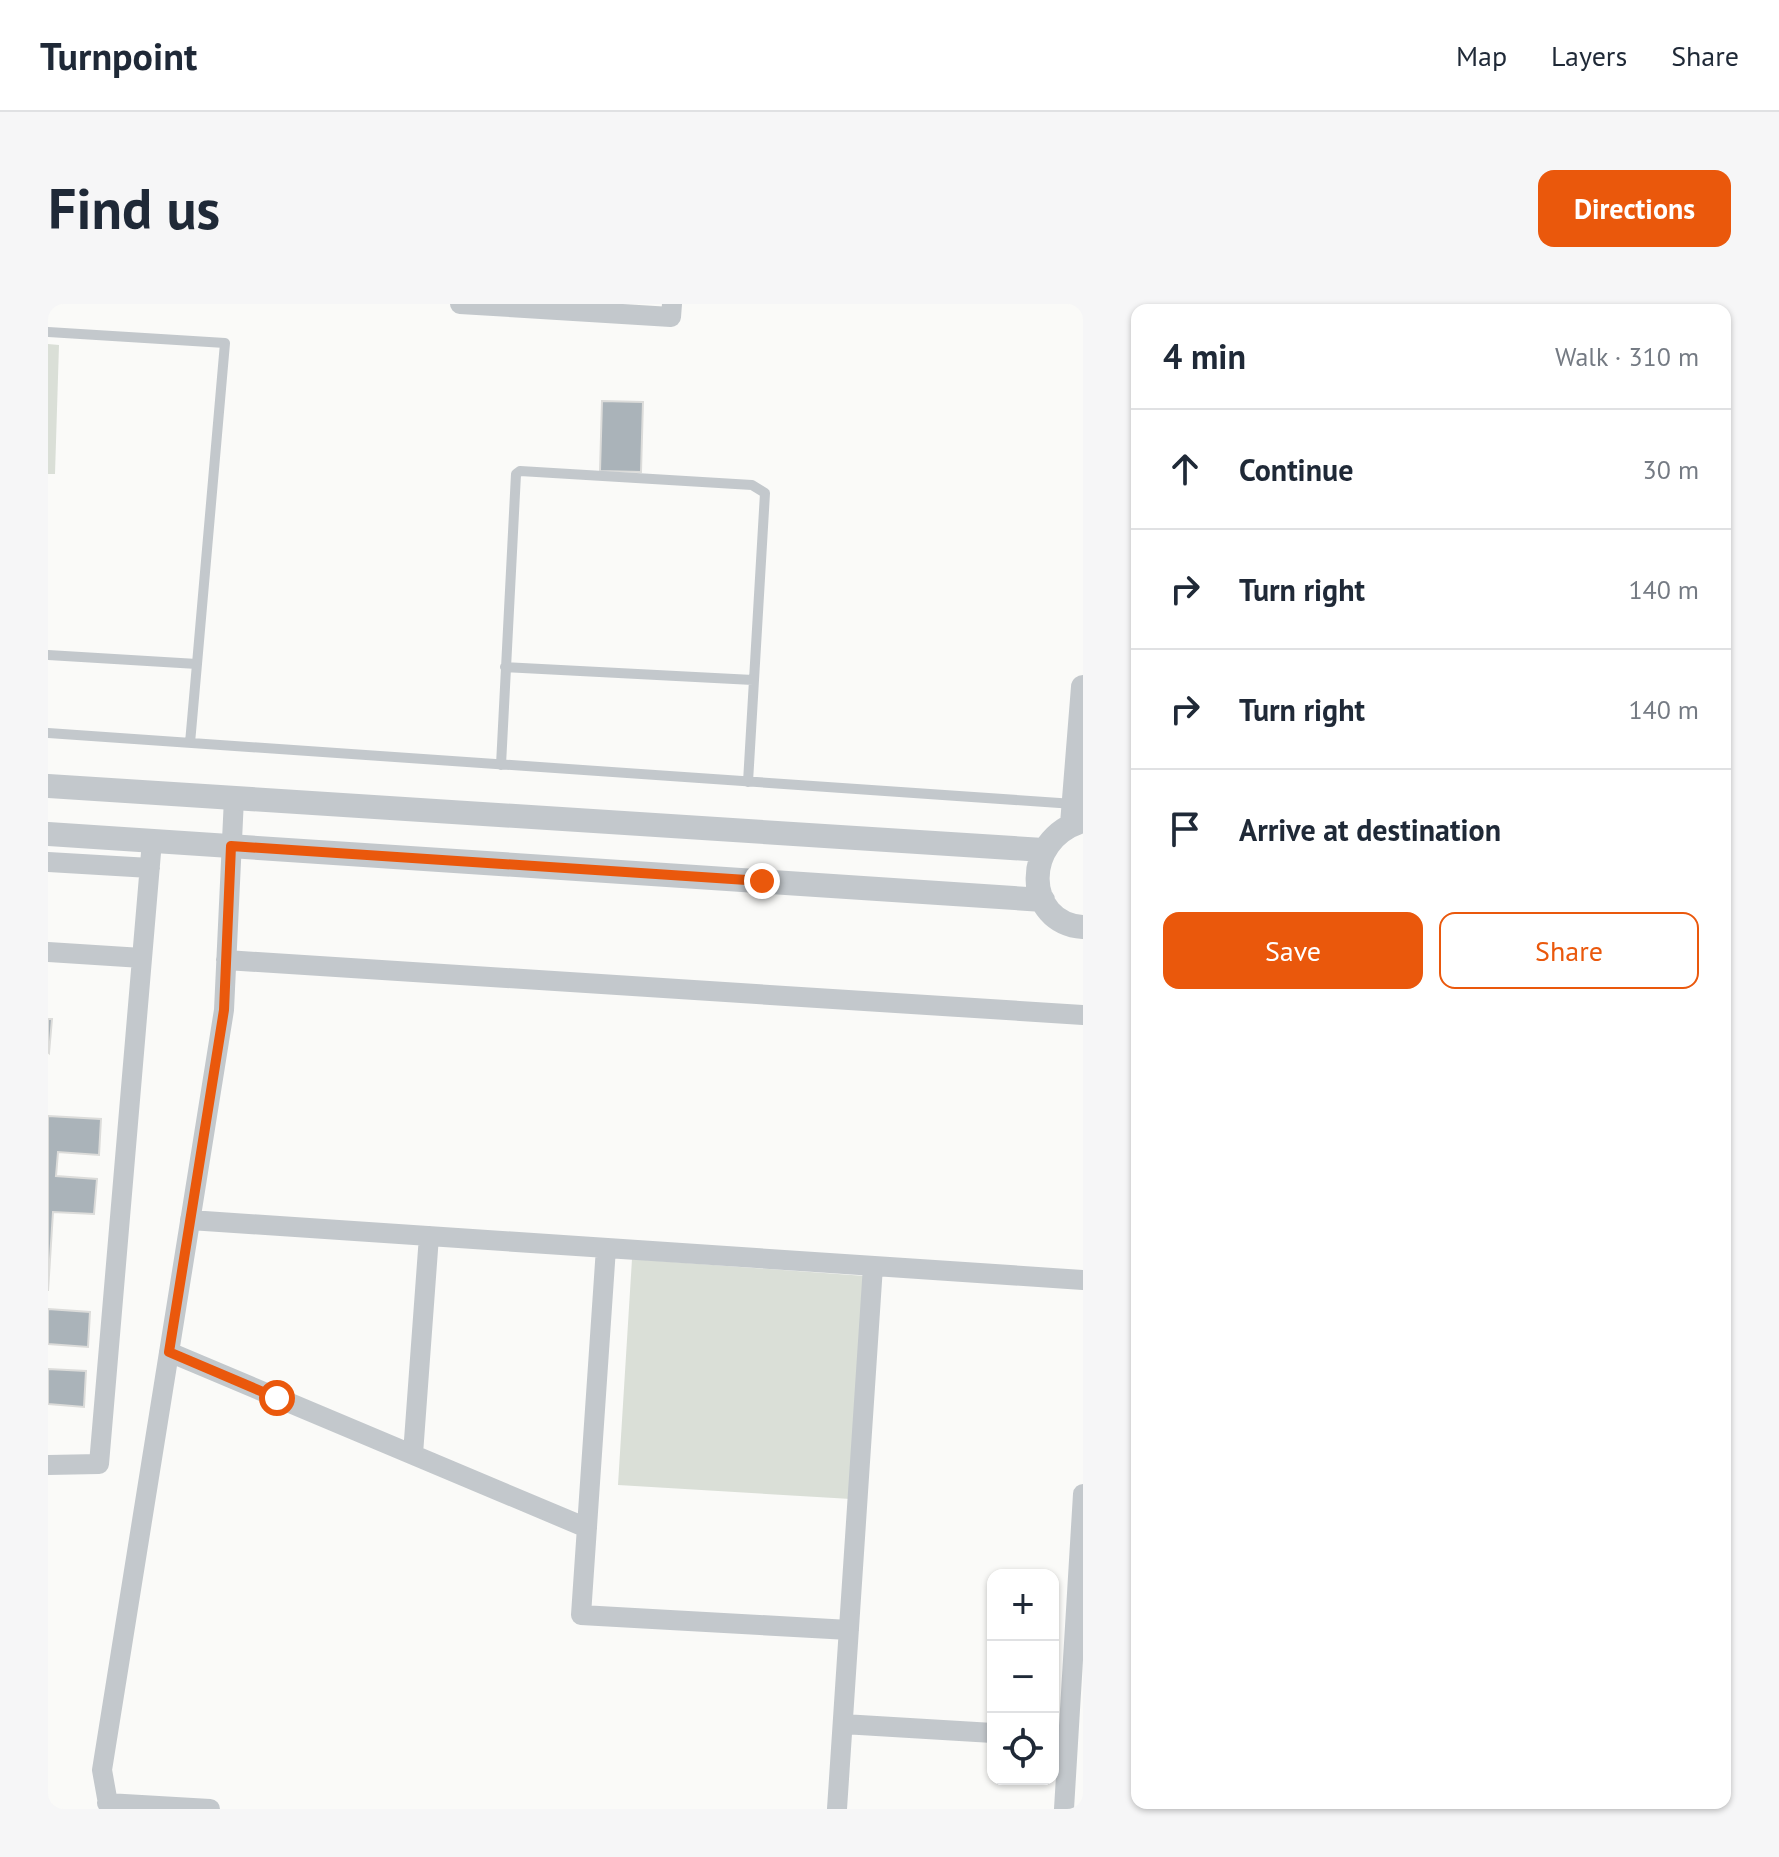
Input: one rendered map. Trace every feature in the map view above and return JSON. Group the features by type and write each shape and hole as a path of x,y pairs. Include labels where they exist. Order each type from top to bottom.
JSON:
{"street":[{"path":"460,304 671,317 672,304"},
{"path":"1083,687 1076,816 1048,841 1043,850 1037,882 1043,900 1058,918 1083,927"},
{"path":"48,786 1043,850"},
{"path":"210,1809 108,1806 102,1770 224,1010 234,798"},
{"path":"48,834 1043,900"},
{"path":"48,1465 99,1464 152,841"},
{"path":"48,862 150,868"},
{"path":"48,952 142,958"},
{"path":"226,960 1083,1015"},
{"path":"190,1220 1083,1280"},
{"path":"413,1454 429,1236"},
{"path":"606,1248 581,1615 849,1630"},
{"path":"837,1809 873,1266"},
{"path":"169,1352 587,1528"},
{"path":"1064,1809 1061,1737 1078,1657 1083,1494"},
{"path":"843,1724 987,1733"}],"lane":[{"path":"48,332 225,343 190,743"},
{"path":"501,765 514,480 520,471 752,485 765,493 748,782"},
{"path":"48,655 197,664"},
{"path":"505,667 753,680"},
{"path":"48,733 748,782 1076,816"}],"shaded area":[{"path":"48,344 59,345 55,474 48,474"},
{"path":"632,1259 865,1276 851,1499 618,1485"}],"building":[{"path":"602,401 643,402 641,472 600,471"},
{"path":"48,1019 52,1019 49,1053 48,1052"},
{"path":"48,1116 101,1119 99,1155 58,1152 56,1176 97,1179 94,1214 53,1212 48,1291"},
{"path":"48,1309 90,1312 88,1347 48,1344"},
{"path":"48,1369 86,1371 84,1407 48,1404"}],"route":[{"path":"277,1398 169,1352 224,1010 231,846 762,881"}]}
